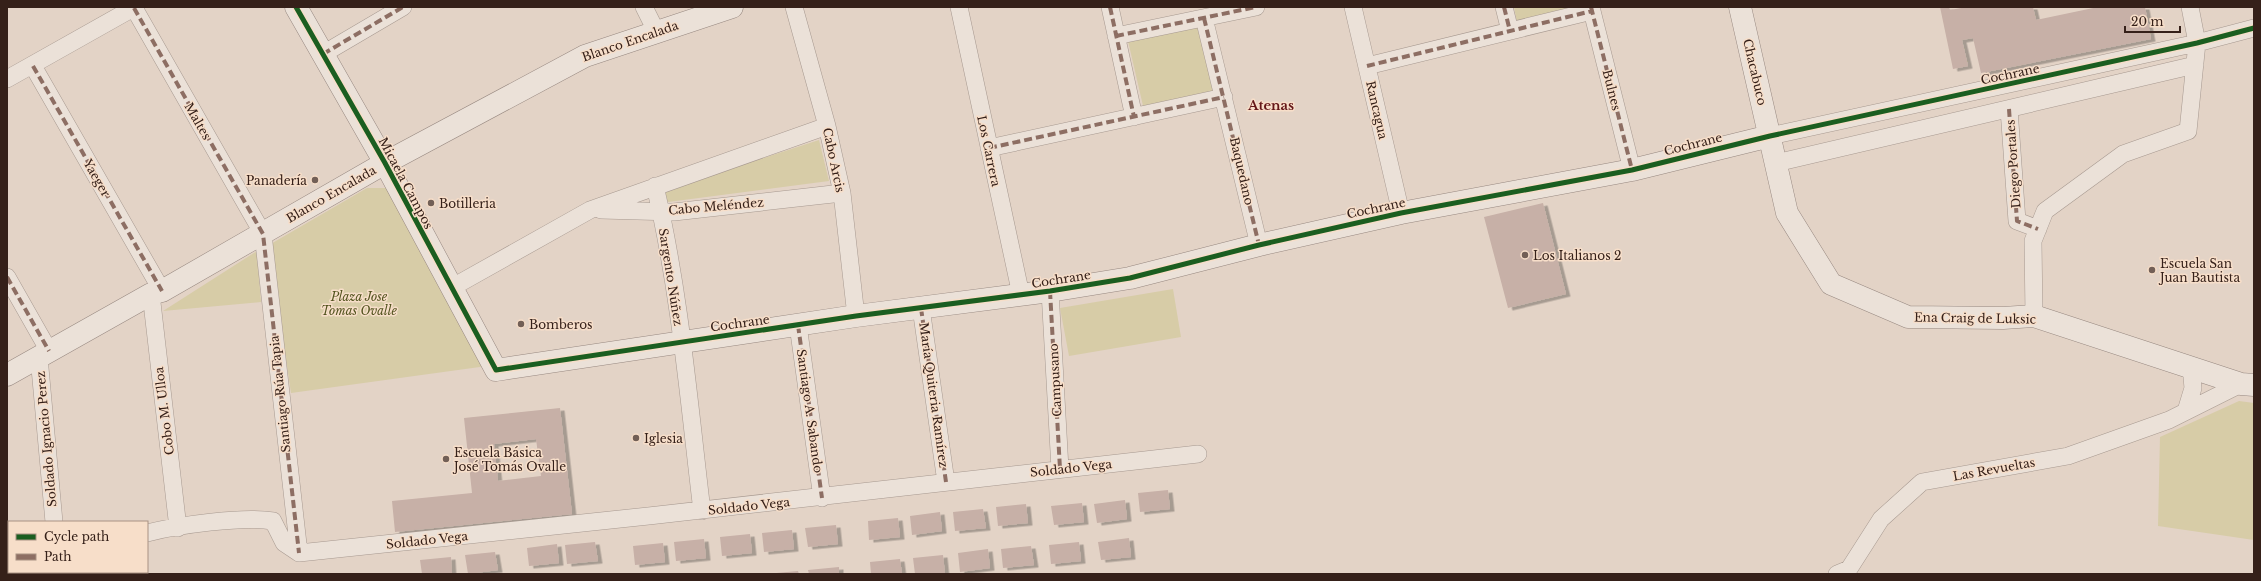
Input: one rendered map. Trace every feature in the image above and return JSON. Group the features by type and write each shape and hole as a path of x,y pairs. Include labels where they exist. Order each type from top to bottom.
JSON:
{"street":[{"path":"7,80 134,7"},
{"name":"Maltes","path":"134,7 263,234"},
{"name":"Micaela Campos","path":"296,7 385,163 496,370"},
{"path":"322,54 403,7"},
{"path":"644,7 656,31"},
{"name":"Blanco Encalada","path":"7,375 263,234 385,163 585,56 656,31 732,7"},
{"name":"Cabo Arcis","path":"794,7 827,126 842,193 856,316"},
{"name":"Los Carrera","path":"959,7 1021,295"},
{"path":"1110,7 1134,117"},
{"path":"1116,36 1256,7"},
{"name":"Rancagua","path":"1353,7 1401,213"},
{"path":"1504,7 1510,31"},
{"name":"Chacabuco","path":"1740,7 1770,136"},
{"path":"2034,316 2033,241 2045,211 2123,154 2188,131 2197,43 2190,7"},
{"name":"Bulnes","path":"1367,66 1592,9 1632,170"},
{"name":"Baquedano","path":"1204,18 1259,245"},
{"name":"Cochrane","path":"496,370 856,316 1050,292 1130,278 1259,245 1401,213 1632,170 1770,136 2197,43 2254,28"},
{"path":"1776,164 2195,65"},
{"name":"Yaeger","path":"33,66 156,292"},
{"path":"989,148 1224,97"},
{"name":"Diego Portales","path":"2009,109 2017,221 2038,228"},
{"path":"451,288 590,210 827,126"},
{"name":"Ena Craig de Luksic","path":"1770,136 1787,213 1831,284 1908,317 2003,318 2034,316 2247,384"},
{"name":"Sargento Núñez","path":"655,186 661,211 682,342 702,511"},
{"name":"Cabo Meléndez","path":"590,210 661,211 842,193"},
{"name":"Santiago Rúa Tapia","path":"263,234 299,554"},
{"path":"7,277 44,354"},
{"name":"Cobo M. Ulloa","path":"156,292 178,528"},
{"name":"Campusano","path":"1050,292 1060,469"},
{"name":"María Quiteria Ramírez","path":"921,308 946,482"},
{"name":"Santiago A. Sabando","path":"798,325 822,498"},
{"name":"Soldado Ignacio Perez","path":"44,354 54,521"},
{"path":"2186,411 2193,388 2191,367"},
{"name":"Las Revueltas","path":"1837,574 1849,569 1881,519 1922,482 2068,456 2133,434 2247,384"},
{"name":"Soldado Vega","path":"299,554 822,498 946,482 1198,454"},
{"path":"148,533 228,521 262,519 273,521 284,543 299,554"}],"green space":[{"path":"1514,7 1583,7 1517,23"},
{"path":"1200,25 1216,94 1144,110 1128,41"},
{"path":"819,140 829,181 668,202 662,191"},
{"name":"Plaza Jose Tomas Ovalle","path":"367,188 386,188 487,366 291,393 269,245"},
{"path":"257,251 261,302 163,311"},
{"path":"1173,289 1181,337 1069,356 1060,308"},
{"path":"2239,401 2254,403 2254,540 2158,526 2160,437"}],"building":[{"path":"1940,7 1949,7 1950,10 1967,7 2033,7 2036,20 2098,7 2145,7 2151,39 1981,73 1973,38 1962,40 1968,66 1953,69"},
{"name":"Los Italianos 2","path":"1543,203 1566,294 1508,308 1484,217"},
{"path":"560,408 572,514 395,532 392,501 472,493 464,418","holes":["536,439 541,476 498,481 494,444"]},
{"path":"1168,490 1170,509 1140,512 1138,493"},
{"path":"1125,500 1127,519 1097,523 1094,504"},
{"path":"1082,503 1084,522 1054,525 1051,506"},
{"path":"1026,504 1028,523 998,526 996,507"},
{"path":"983,509 986,528 955,531 953,512"},
{"path":"940,512 942,531 912,535 910,516"},
{"path":"898,518 900,537 869,540 868,521"},
{"path":"836,525 838,544 808,547 805,528"},
{"path":"792,530 794,549 764,552 762,533"},
{"path":"750,534 752,553 722,556 720,537"},
{"path":"1129,538 1131,557 1101,560 1098,542"},
{"path":"704,539 706,558 676,561 674,542"},
{"path":"595,542 598,561 567,564 565,545"},
{"path":"1079,542 1081,561 1051,564 1049,545"},
{"path":"663,543 665,562 635,565 633,546"},
{"path":"557,544 559,563 529,566 527,548"},
{"path":"1031,546 1034,565 1003,568 1001,549"},
{"path":"988,549 990,568 960,572 958,553"},
{"path":"495,552 498,570 468,574 465,555"},
{"path":"943,555 945,574 915,574 913,558"},
{"path":"451,557 452,574 422,574 420,560"},
{"path":"900,559 902,574 871,574 870,562"},
{"path":"839,567 839,574 809,574 808,570"},
{"path":"798,571 799,574 776,574 776,573"}],"marked path":[{"path":"323,54 403,7"},
{"path":"1110,7 1134,117"},
{"path":"1116,36 1256,7"},
{"path":"1504,7 1510,31"},
{"path":"1591,7 1632,170"},
{"path":"134,8 263,234 299,553"},
{"path":"1367,66 1592,11"},
{"path":"1204,18 1259,245"},
{"path":"33,66 162,291"},
{"path":"989,148 1224,97"},
{"path":"2009,109 2017,221 2038,229"},
{"path":"7,277 49,351"},
{"path":"1050,291 1060,469"},
{"path":"921,308 946,482"},
{"path":"798,325 822,498"}],"cycle path":[{"path":"296,7 385,163 496,370 856,316 1050,291 1130,278 1259,245 1401,213 1632,170 1770,136 2197,43 2254,28"}],"place":[{"name":"Panadería","path":"315,180"},
{"name":"Botilleria","path":"431,203"},
{"name":"Los Italianos 2","path":"1525,255"},
{"name":"Escuela San Juan Bautista","path":"2152,270"},
{"name":"Bomberos","path":"521,324"},
{"name":"Iglesia","path":"636,438"},
{"name":"Escuela Básica José Tomás Ovalle","path":"446,459"}],"district":[{"name":"Atenas","path":"1271,105"}]}
